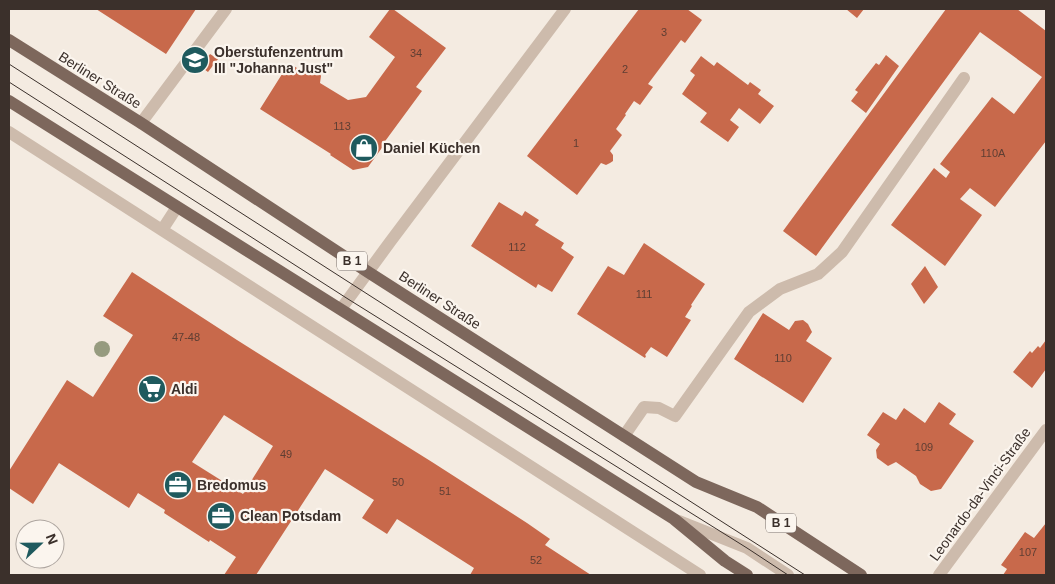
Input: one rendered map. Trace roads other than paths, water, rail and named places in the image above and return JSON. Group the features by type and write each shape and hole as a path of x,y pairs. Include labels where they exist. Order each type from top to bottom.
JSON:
{"main road":[{"name":"Berliner Straße","path":"9,40 141,123 368,272 696,482 757,507 861,575"},
{"path":"9,101 674,519 725,561 747,575"}],"street":[{"path":"141,123 226,9"},
{"path":"341,309 565,9"},
{"path":"624,436 644,407 659,408 675,416 749,312 780,289 818,274 842,252 964,78"},
{"path":"9,132 700,575"},
{"path":"162,230 177,207"},
{"name":"Leonardo-da-Vinci-Straße","path":"939,575 1046,430"},
{"path":"674,519 747,548 788,575"}],"tram line":[{"path":"9,64 805,575"},
{"path":"9,82 348,299 788,575"}],"place":[{"name":"Oberstufenzentrum III \"Johanna Just\"","path":"195,60"},
{"name":"Daniel Küchen","path":"364,148"},
{"name":"Aldi","path":"152,389"},
{"name":"Bredomus","path":"178,485"},
{"name":"Clean Potsdam","path":"221,516"}]}
